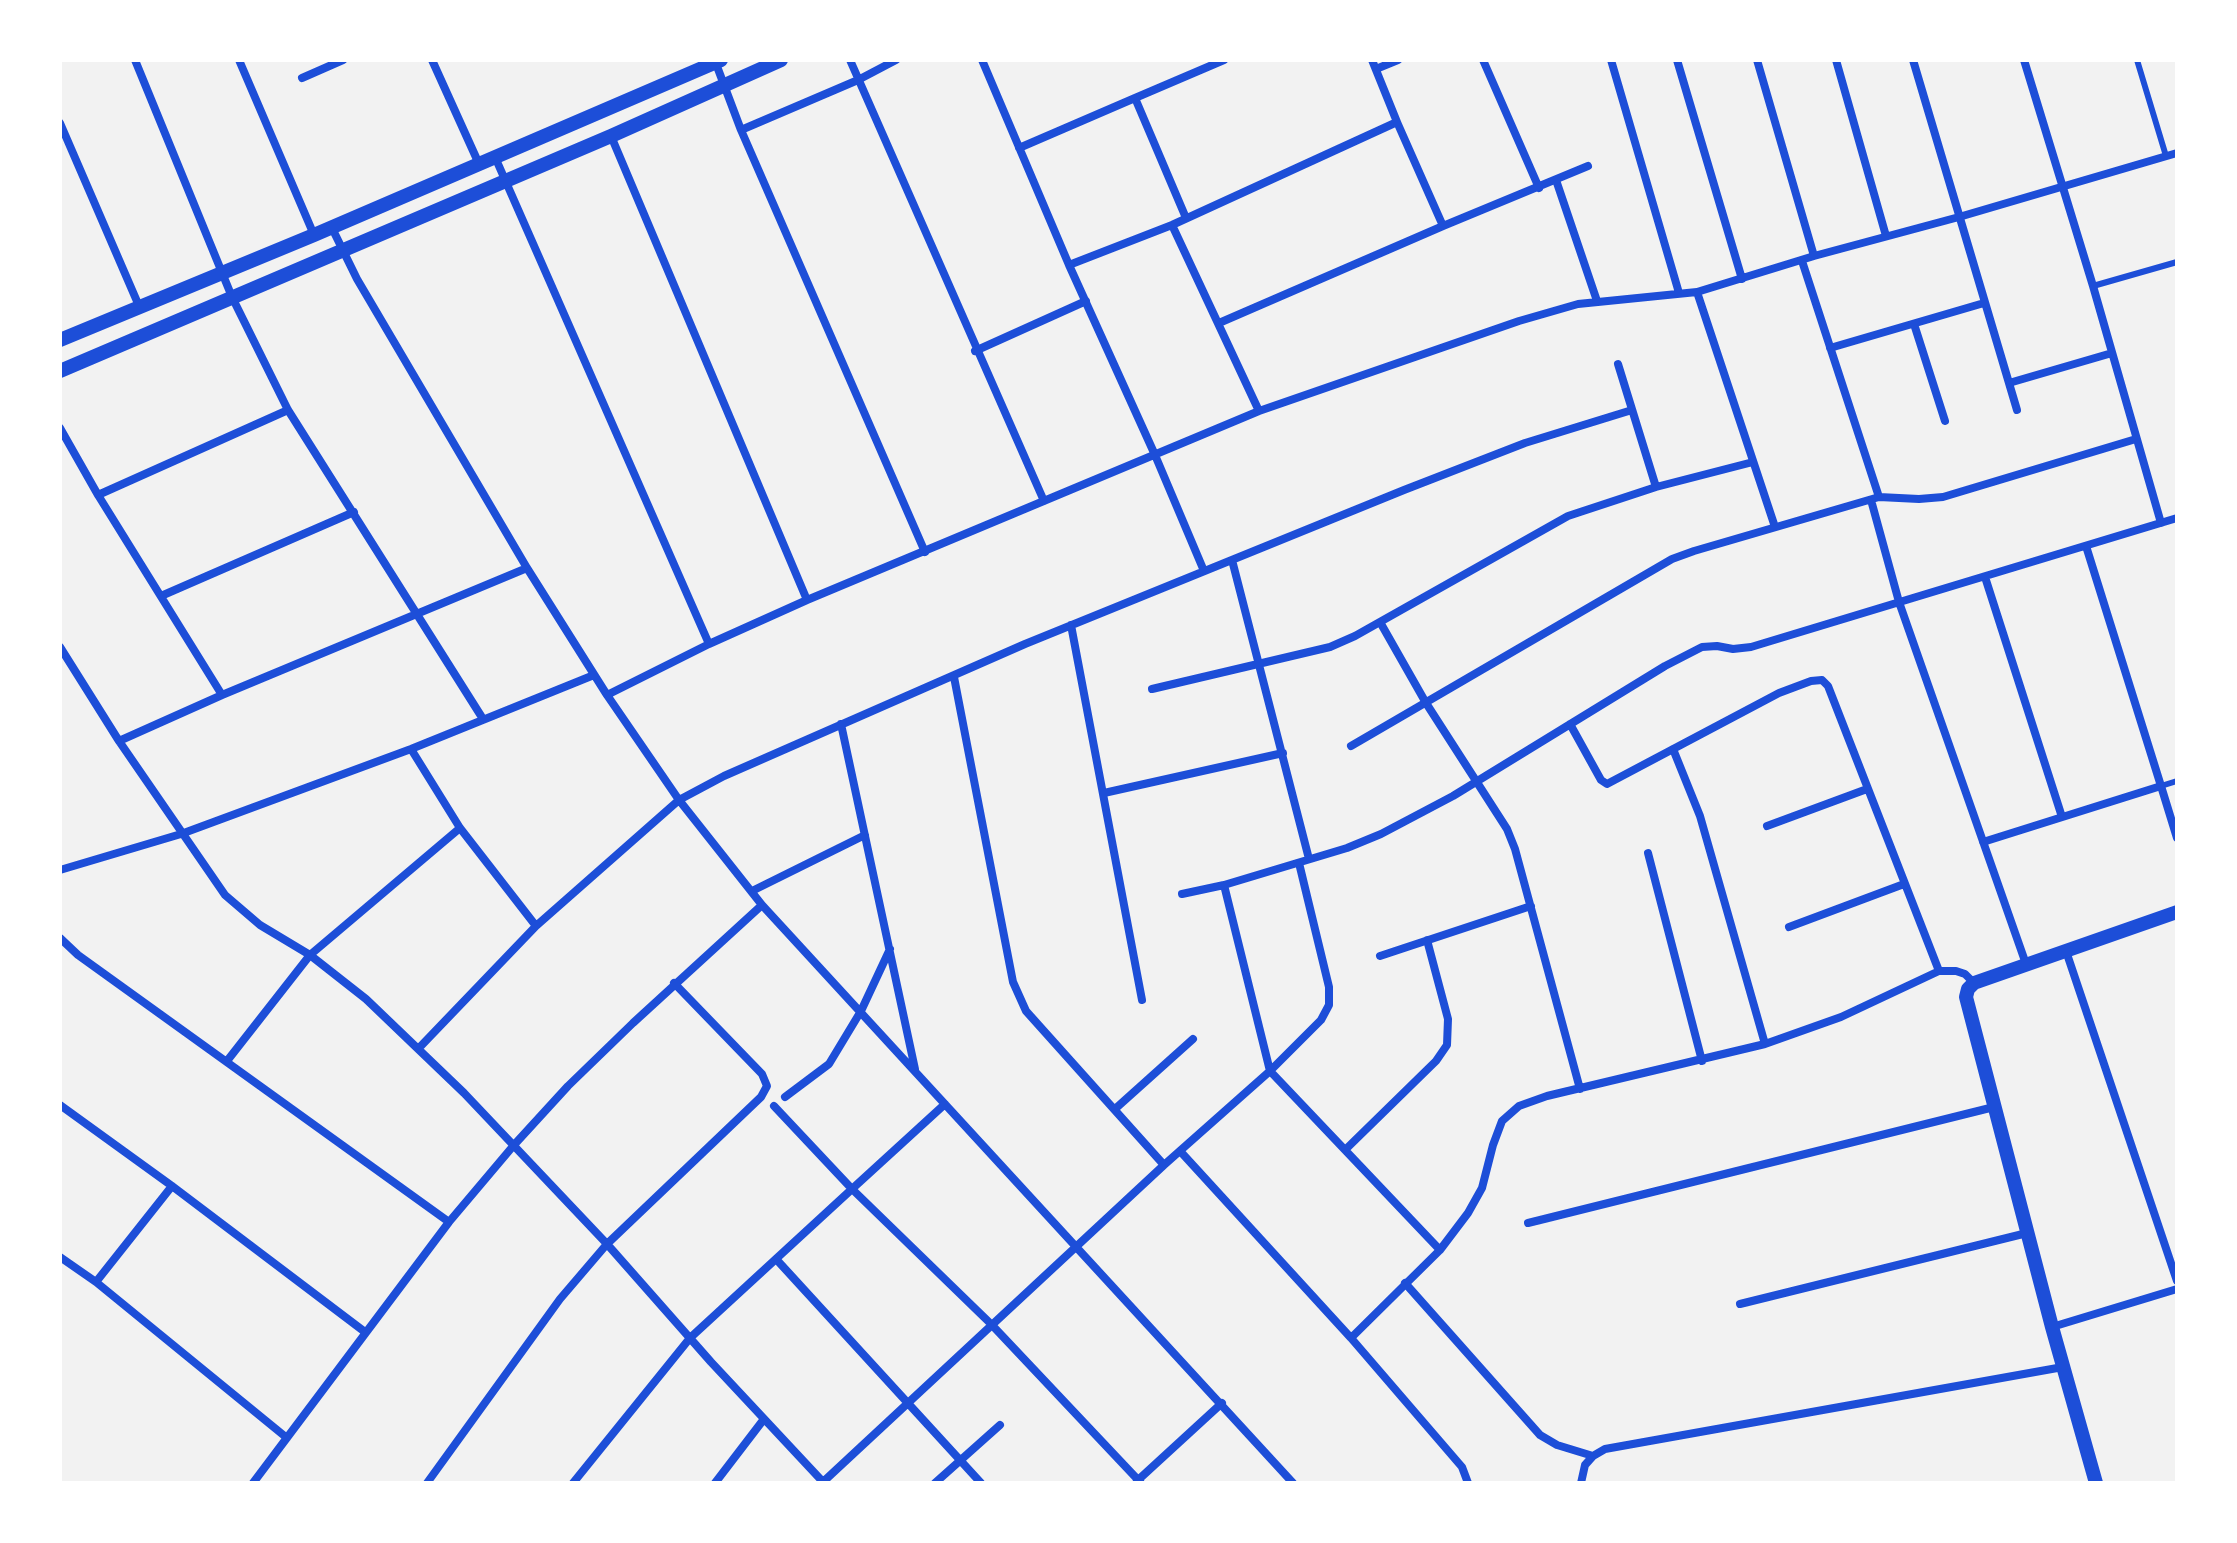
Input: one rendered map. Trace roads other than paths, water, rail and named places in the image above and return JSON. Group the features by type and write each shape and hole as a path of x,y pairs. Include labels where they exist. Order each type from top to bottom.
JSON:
{"street":[{"path":"135,60 232,297 288,410 419,613 483,719"},
{"path":"239,60 314,235"},
{"path":"302,78 343,60"},
{"path":"432,60 479,164"},
{"path":"60,371 611,136 781,60"},
{"path":"850,60 975,351 1044,501"},
{"path":"741,130 858,80 896,60"},
{"path":"982,60 1204,571"},
{"path":"1019,148 1224,60"},
{"path":"1398,60 1374,64 1443,226"},
{"path":"1484,60 1539,188"},
{"path":"1611,60 1679,293"},
{"path":"1677,60 1742,279"},
{"path":"1757,60 1814,256"},
{"path":"1836,60 1886,236"},
{"path":"1913,60 2017,410"},
{"path":"2024,60 2161,523"},
{"path":"60,340 332,228 717,61 741,130 925,552"},
{"path":"1135,98 1186,218"},
{"path":"1069,265 1172,225 1397,122"},
{"path":"60,123 139,306"},
{"path":"611,136 807,600"},
{"path":"607,695 807,600 1259,411 1547,312 1597,301 1697,292 2177,153"},
{"path":"495,157 709,644"},
{"path":"1219,323 1588,166"},
{"path":"1556,180 1597,301"},
{"path":"1172,225 1259,411"},
{"path":"332,228 527,568 607,695 679,800 762,905 1293,1483"},
{"path":"1802,261 1875,498 1899,602 2026,964"},
{"path":"1697,292 1775,527"},
{"path":"975,351 1086,301"},
{"path":"1830,348 1984,303"},
{"path":"1914,324 1945,421"},
{"path":"2009,383 2112,353"},
{"path":"1618,364 1656,487"},
{"path":"98,495 288,410"},
{"path":"419,1048 536,926 679,800 724,776 1071,625 1204,571 1525,443 1632,410"},
{"path":"60,428 222,695"},
{"path":"1351,746 1672,559 1875,498 1943,497 2136,439"},
{"path":"1152,689 1330,647 1568,516 1656,487 1753,462"},
{"path":"161,596 354,512"},
{"path":"1182,894 1299,863 1381,834 1476,782 1665,666 1702,647 1751,647 2177,518"},
{"path":"2086,546 2177,838"},
{"path":"1232,560 1309,859"},
{"path":"119,741 527,568"},
{"path":"1985,577 2062,817"},
{"path":"1380,622 1426,703 1507,829 1580,1089"},
{"path":"1071,625 1142,1000"},
{"path":"60,647 181,834 238,908 310,955 366,999 419,1048 607,1244 824,1482 991,1324 1270,1071 1321,1020 1329,1005 1329,987 1299,863"},
{"path":"60,870 181,834 411,749 594,675"},
{"path":"954,677 1013,982 1026,1011 1164,1165"},
{"path":"1570,724 1601,780 1607,784 1779,693 1822,680 1828,686 1939,971"},
{"path":"841,724 915,1070"},
{"path":"411,749 460,828 536,926"},
{"path":"1673,749 1700,816 1765,1044"},
{"path":"1104,793 1283,753"},
{"path":"1983,842 2161,786"},
{"path":"1767,826 1867,789"},
{"path":"227,1061 310,955 460,828"},
{"path":"752,891 865,835"},
{"path":"1648,853 1702,1061"},
{"path":"1789,927 1904,884"},
{"path":"1224,885 1270,1071 1440,1250"},
{"path":"253,1483 449,1222 514,1145 568,1086 674,983 762,905"},
{"path":"1380,956 1531,906"},
{"path":"2096,1483 1966,997 1974,983 2177,912"},
{"path":"60,938 78,955 449,1222"},
{"path":"1345,1150 1436,1061 1447,1045 1448,1019 1427,940"},
{"path":"785,1097 829,1064 861,1011 890,949"},
{"path":"2066,951 2177,1281"},
{"path":"1351,1338 1440,1250 1468,1213 1482,1188 1502,1121 1519,1106 1547,1096 1765,1044 1841,1017 1939,971 1965,974 1974,983"},
{"path":"427,1483 560,1299 607,1244 761,1097 767,1086 762,1074 674,983"},
{"path":"1115,1109 1193,1039"},
{"path":"573,1483 690,1338 945,1104"},
{"path":"60,1105 365,1332"},
{"path":"774,1106 852,1189 991,1324 1138,1482 1222,1403"},
{"path":"1528,1223 1994,1107"},
{"path":"1180,1151 1351,1338 1462,1467 1468,1483"},
{"path":"96,1282 172,1186"},
{"path":"1740,1304 2027,1233"},
{"path":"60,1257 96,1282 287,1438"},
{"path":"776,1259 981,1483"},
{"path":"1405,1283 1540,1435 1557,1445 1593,1456"},
{"path":"2052,1327 2177,1289"},
{"path":"1581,1483 1585,1465 1605,1449 2063,1367"},
{"path":"715,1483 764,1419"},
{"path":"935,1483 1000,1425"}],"lane":[{"path":"2137,60 2166,156"},
{"path":"2093,286 2177,262"},
{"path":"2161,786 2177,781"}]}
